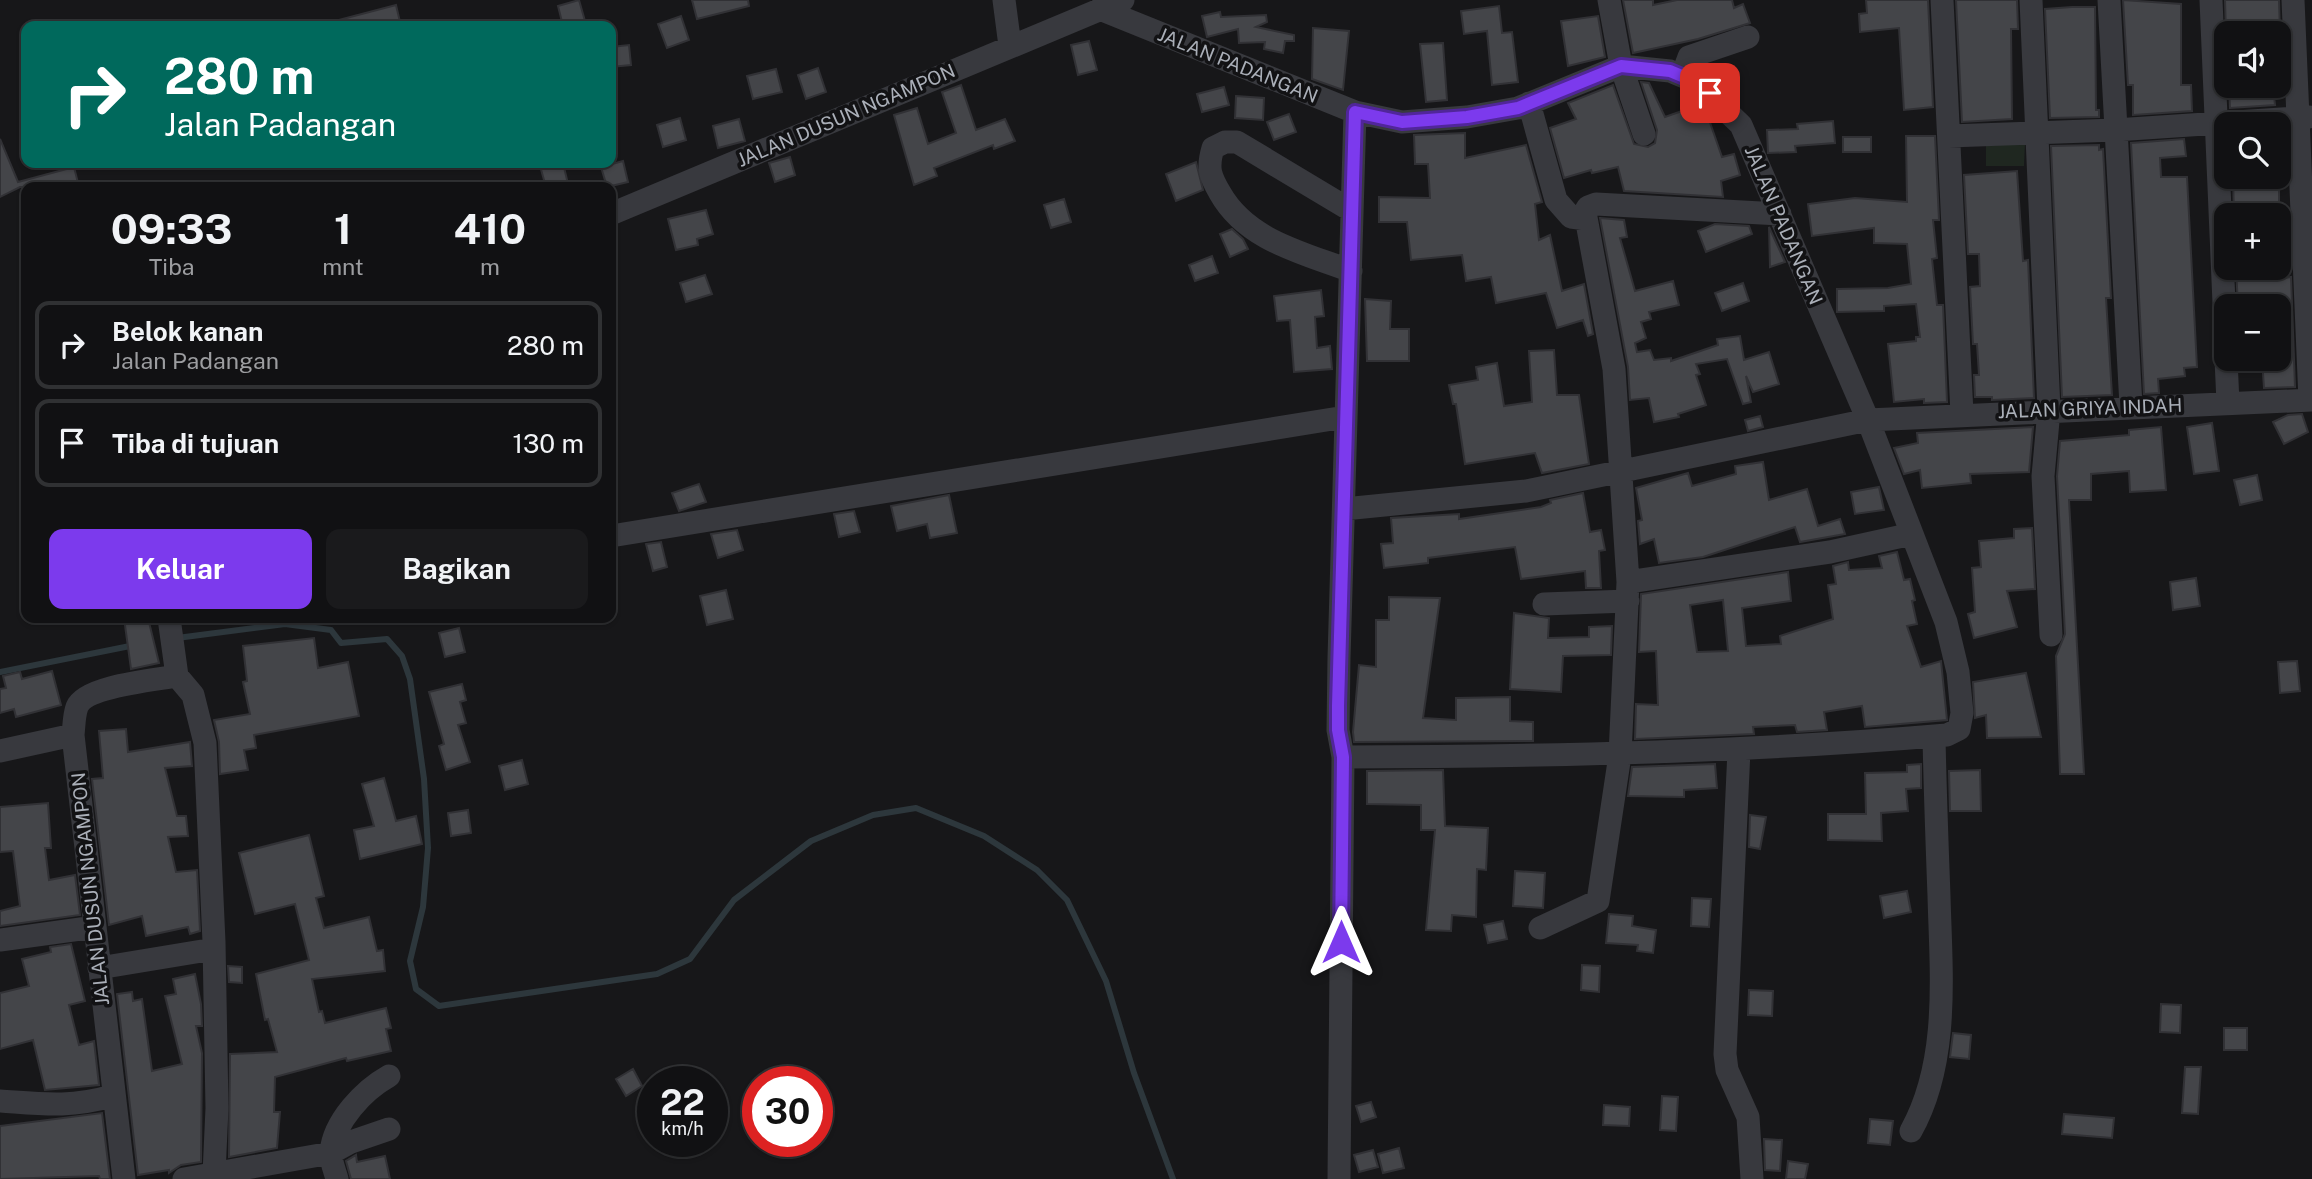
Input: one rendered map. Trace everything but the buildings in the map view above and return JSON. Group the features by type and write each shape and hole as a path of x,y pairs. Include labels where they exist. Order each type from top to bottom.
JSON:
{"street":[{"path":"1004,0 1010,46"},
{"name":"JALAN DUSUN NGAMPON","path":"616,212 1010,46 1087,9 1123,0"},
{"path":"1609,0 1621,66 1644,134"},
{"path":"1942,0 1962,414"},
{"path":"2032,0 2049,410 2043,476 2051,635"},
{"path":"2109,0 2131,406"},
{"path":"2211,0 2216,112"},
{"path":"2292,0 2304,118 2311,400"},
{"name":"JALAN PADANGAN","path":"1087,9 1355,112 1402,122 1467,117 1529,103 1621,66 1670,71 1696,82 1741,125 1868,420 1946,622 1958,672 1962,713 1959,729 1947,735 1934,736"},
{"path":"1682,76 1689,57 1748,37"},
{"path":"1529,103 1556,200 1571,217 1586,219"},
{"path":"1339,1179 1343,757 1338,730 1355,112"},
{"path":"1949,136 2214,123"},
{"path":"1351,271 1278,243 1246,226 1225,201 1212,178 1208,166 1213,148 1225,142 1247,147 1352,211"},
{"path":"2219,189 2224,294"},
{"path":"1540,929 1598,901 1620,755 1628,591 1614,369 1586,219 1588,207 1596,204 1780,214"},
{"path":"2227,371 2228,403"},
{"name":"JALAN GRIYA INDAH","path":"1344,509 1526,491 1868,420 2131,406 2311,400"},
{"path":"616,535 1345,417"},
{"path":"1544,604 1628,591 1912,534"},
{"path":"172,632 177,676 193,695 205,743 214,948 217,1108 214,1174"},
{"name":"JALAN DUSUN NGAMPON","path":"124,1179 112,1096 73,735 77,706 84,697 100,691 177,676"},
{"path":"0,751 73,735"},
{"path":"1343,757 1620,755 1739,750 1934,736 1942,1003 1935,1055 1924,1101 1910,1131"},
{"path":"1739,750 1725,1054 1727,1070 1748,1117 1752,1179"},
{"path":"0,940 95,927"},
{"path":"99,968 214,948"},
{"path":"337,1179 331,1153 342,1124 368,1088 389,1076"},
{"path":"0,1101 35,1102 55,1107 112,1096"},
{"path":"184,1179 331,1153 351,1142 389,1129"}],"shaded area":[{"path":"2025,143 2024,166 1986,166 1986,146"}],"waterway":[{"path":"177,638 285,624 331,630 341,643 387,639 402,656 410,679 424,779 428,848 423,907 410,961 416,989 439,1006 657,974 690,959 734,900 811,841 873,815 916,808 984,836 1037,870 1067,900 1106,981 1134,1073 1173,1179"},
{"path":"0,672 135,645"}],"route":[{"path":"1341,942 1343,757 1338,730 1338,706 1355,112 1402,122 1467,117 1518,108 1621,66 1670,71 1696,82 1710,93"}]}
